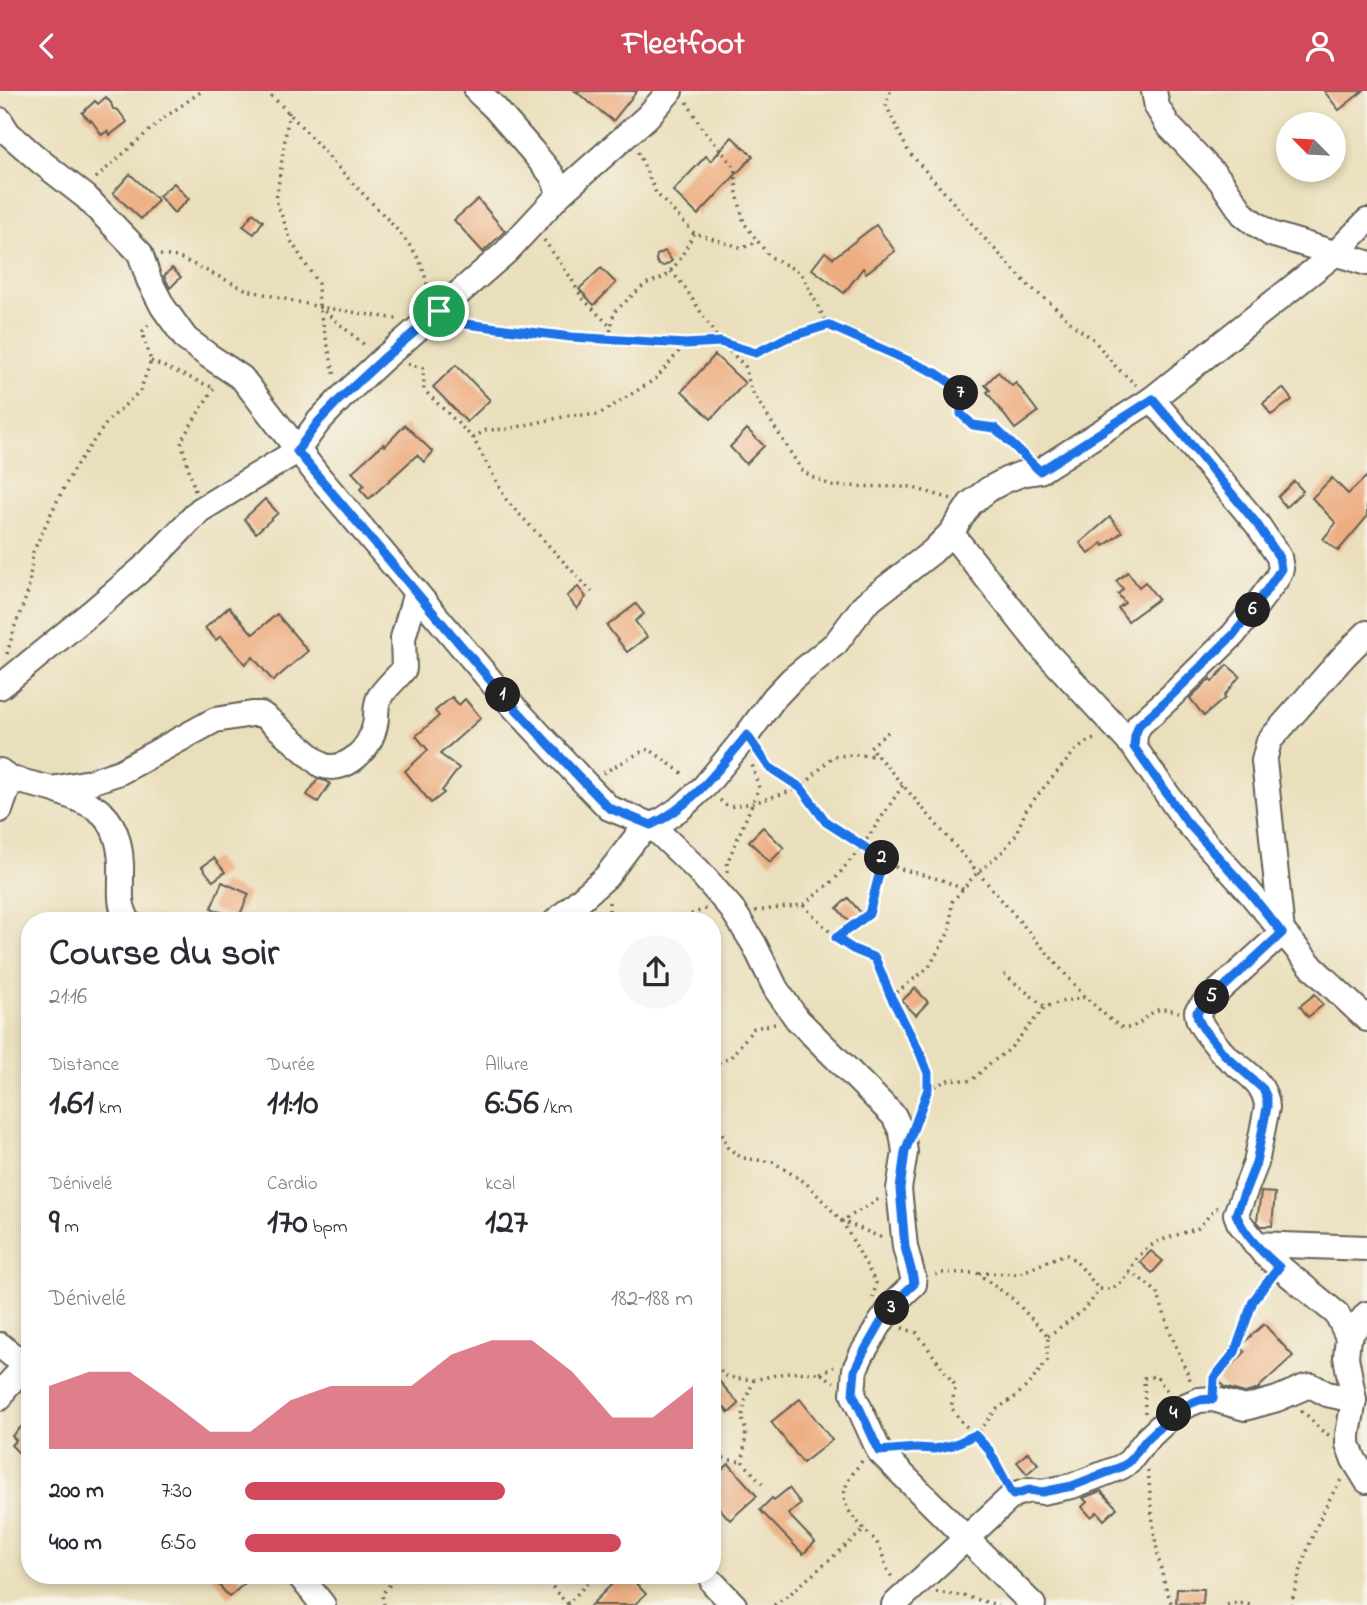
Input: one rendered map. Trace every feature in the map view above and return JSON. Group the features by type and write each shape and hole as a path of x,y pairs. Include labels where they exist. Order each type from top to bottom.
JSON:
{"street":[{"path":"477,91 533,152 552,176 560,194"},
{"path":"1154,91 1157,107 1168,124 1220,180 1243,214 1271,234 1367,263"},
{"path":"0,687 149,562 200,510 297,451 319,421 340,399 506,252 560,194 647,117 678,96"},
{"path":"0,120 8,133 80,192 140,253 149,280 163,307 186,339 220,377 242,378 297,451 501,693 609,808 651,825 698,870 754,944 776,989 797,1019 894,1116 902,1133 905,1152 900,1189 905,1247 914,1284 899,1298 877,1312 855,1370 853,1394 879,1451 1033,1605"},
{"path":"566,912 606,877 635,839 651,825 682,807 705,786 774,698 792,679 836,643 865,604 932,552 951,533 970,504 1006,480 1040,471 1153,399 1337,253 1367,221"},
{"path":"1134,747 1139,725 1233,635 1281,569 1279,557 1257,524 1153,399"},
{"path":"951,533 1043,649 1134,747 1186,821 1313,968 1367,1019"},
{"path":"52,789 90,782 120,772 207,723 252,714 261,714 268,719 321,765 328,768 348,763 370,741 378,699 404,669 403,638 416,592"},
{"path":"1282,933 1264,761 1269,741 1367,633"},
{"path":"0,810 6,775 52,789 93,806 106,818 120,847 120,899 124,912"},
{"path":"1282,933 1204,1004 1197,1012 1198,1019 1224,1054 1263,1089 1267,1098 1256,1163 1236,1214 1255,1244 1337,1314 1348,1337 1346,1357 1354,1400 1348,1434 1351,1452 1367,1481"},
{"path":"1255,1244 1367,1248"},
{"path":"1348,1337 1367,1314"},
{"path":"0,1345 21,1359"},
{"path":"0,1398 5,1388 21,1371"},
{"path":"903,1597 1013,1495 1029,1490 1042,1492 1072,1486 1121,1467 1129,1462 1146,1440 1197,1403 1245,1408 1312,1386 1327,1394 1354,1400"},
{"path":"306,1584 323,1605"},
{"path":"714,1584 734,1605"}],"path":[{"path":"80,192 161,120 202,91"},
{"path":"266,91 289,112 396,227 417,255 426,275 431,317"},
{"path":"890,91 886,105 908,151 1030,287 1093,339 1116,367 1153,399"},
{"path":"678,96 735,168 737,194 744,223 769,256 801,274 828,325 936,373 961,390 961,414 973,425 995,428 1040,471"},
{"path":"289,112 276,200 291,241 318,284 319,307 340,399"},
{"path":"619,142 637,151 656,193 694,233 743,248 758,241"},
{"path":"533,223 582,297 611,327"},
{"path":"609,338 614,312 645,284 665,277 679,261 694,233"},
{"path":"140,253 178,257 247,290 319,307 431,317 458,323 571,337 685,344 720,342 756,353 786,338 828,325"},
{"path":"671,271 684,286 720,342 745,366 751,390 803,473 832,486 910,487 970,504"},
{"path":"6,660 28,591 33,552 52,509 75,467 108,421 140,390 151,361 142,332 163,307"},
{"path":"473,438 485,430 508,429 572,415 598,415 657,378 685,344"},
{"path":"151,361 220,377 181,441 200,510"},
{"path":"424,390 473,438 507,501 592,592"},
{"path":"888,732 870,747 1085,997 1114,1023 1124,1028 1139,1024 1156,1011 1165,1009 1198,1019"},
{"path":"747,735 769,767 801,788 826,822 897,868 942,880 962,889"},
{"path":"730,909 727,863 759,788 747,735"},
{"path":"891,997 929,967 950,930 952,902 962,889 1002,852 1015,836 1026,810 1075,751 1087,741 1101,737"},
{"path":"696,912 705,909 803,905 835,879 863,845 903,785"},
{"path":"836,938 869,914 883,859"},
{"path":"803,905 836,938 875,958 891,997 920,1053 928,1073 928,1089 905,1152"},
{"path":"1004,974 1045,1007"},
{"path":"928,1089 950,1079 971,1081 989,1063 1009,1050 1045,1007 1085,997"},
{"path":"721,1062 730,1058 754,1028 779,1023 791,1010"},
{"path":"721,1134 728,1148 742,1158 773,1162 806,1184 842,1221 876,1283 877,1312 917,1333 954,1384 951,1407 954,1414 989,1450 1013,1495"},
{"path":"842,1221 900,1189"},
{"path":"914,1284 941,1273 1018,1274 1065,1254 1074,1259 1099,1289 1107,1290 1116,1288 1129,1273 1136,1259 1158,1241 1198,1229 1216,1207 1236,1214"},
{"path":"842,1221 905,1247"},
{"path":"1197,1403 1235,1352 1253,1301 1279,1267"},
{"path":"977,1273 1013,1299 1048,1336 1047,1361 1030,1383 998,1408 975,1435 953,1445 934,1449 879,1451 862,1461 844,1490 844,1502 877,1543 885,1568 903,1597 964,1595 998,1605"},
{"path":"1129,1273 1157,1292 1197,1403"},
{"path":"1048,1336 1088,1304 1099,1289"},
{"path":"721,1372 734,1378 754,1380 789,1372 820,1373 853,1394"},
{"path":"1172,1605 1162,1581 1153,1524 1144,1378 1156,1376 1197,1403"},
{"path":"743,1462 746,1431 742,1418 754,1380"},
{"path":"1277,1399 1310,1416 1320,1430 1351,1452 1304,1558 1291,1605"},
{"path":"721,1458 743,1462 764,1486"},
{"path":"774,1605 864,1530"},
{"path":"384,1605 382,1594 390,1584"},
{"path":"551,1584 568,1605 587,1584"},
{"path":"1227,1605 1251,1605"}],"building":[{"path":"575,91 637,91 613,121"},
{"path":"1324,91 1363,91 1339,110"},
{"path":"106,97 113,109 118,110 127,122 110,135 107,131 102,135 82,113 95,101 98,104"},
{"path":"732,137 753,156 698,215 673,191 706,156 711,161"},
{"path":"130,174 158,200 141,219 113,193"},
{"path":"174,183 189,199 174,213 159,196"},
{"path":"478,199 505,231 483,252 454,220"},
{"path":"253,213 263,221 254,234 243,226"},
{"path":"876,225 895,251 866,273 863,268 844,293 812,269 825,252 833,258"},
{"path":"665,251 672,261 664,266 659,265 657,255"},
{"path":"172,268 181,277 170,288 164,276"},
{"path":"601,268 616,283 594,305 579,289"},
{"path":"715,355 745,383 711,419 682,391"},
{"path":"456,365 490,400 467,422 433,387"},
{"path":"998,372 1012,386 1016,383 1038,412 1015,429 987,392 990,390 985,385"},
{"path":"1283,388 1292,400 1271,415 1263,403"},
{"path":"405,425 433,452 424,462 417,455 369,499 360,489 364,485 352,472 383,444 385,446"},
{"path":"747,429 764,446 746,464 730,447"},
{"path":"1367,476 1367,517 1338,551 1323,539 1336,523 1312,498 1332,478 1348,494"},
{"path":"1294,481 1303,491 1286,507 1278,497"},
{"path":"265,499 278,513 256,533 244,519"},
{"path":"1110,517 1122,532 1089,554 1080,543"},
{"path":"1128,572 1139,587 1145,582 1158,599 1128,621 1118,608 1125,603 1118,594 1123,589 1116,581"},
{"path":"578,587 586,597 577,609 567,596"},
{"path":"636,604 644,614 635,621 647,637 627,652 607,626"},
{"path":"229,607 253,634 277,614 308,651 273,681 253,657 245,664 221,636 216,640 205,628"},
{"path":"1227,665 1240,676 1225,698 1204,716 1190,698 1210,679 1212,682"},
{"path":"452,697 459,705 465,699 481,718 440,754 459,768 442,791 444,793 431,803 405,771 428,750 416,736 439,716 435,711"},
{"path":"318,779 330,784 318,802 307,795"},
{"path":"763,827 784,848 770,862 749,841"},
{"path":"214,858 225,872 213,881 202,867"},
{"path":"222,882 249,894 241,912 221,912 211,908"},
{"path":"848,898 862,914 851,924 837,908"},
{"path":"915,988 928,1002 916,1015 902,1001"},
{"path":"1315,994 1323,1005 1308,1017 1300,1006"},
{"path":"1261,1192 1275,1193 1272,1226 1261,1226 1257,1221"},
{"path":"1151,1251 1163,1261 1152,1273 1140,1262"},
{"path":"1264,1324 1293,1356 1259,1389 1245,1393 1224,1387 1218,1380 1245,1352 1240,1346"},
{"path":"721,1383 739,1404 729,1413 721,1404"},
{"path":"800,1399 832,1440 803,1463 771,1422"},
{"path":"21,1427 21,1455 11,1445 16,1440 12,1436"},
{"path":"1028,1452 1038,1464 1027,1474 1017,1462"},
{"path":"729,1464 757,1496 730,1520 721,1510 721,1471"},
{"path":"789,1488 801,1504 788,1514 815,1542 803,1554 760,1510 772,1498 774,1500"},
{"path":"1101,1491 1117,1508 1104,1520 1097,1512 1091,1517 1082,1507 1087,1502 1083,1498"},
{"path":"218,1584 244,1584 229,1597"},
{"path":"612,1584 637,1584 646,1594 634,1605 591,1605"},
{"path":"1177,1588 1204,1589 1203,1604 1176,1603"}],"route":[{"path":"439,311 458,323 571,337 685,344 720,342 756,353 786,338 828,325 936,373 961,390 961,414 973,425 995,428 1040,471 1153,399 1257,524 1279,557 1281,569 1250,614 1218,650 1139,725 1134,747 1186,821 1282,933 1197,1012 1203,1028 1224,1054 1263,1089 1267,1098 1256,1163 1236,1214 1255,1244 1279,1267 1253,1301 1235,1352 1214,1378 1213,1399 1199,1400 1180,1408 1146,1440 1129,1462 1121,1467 1072,1486 1042,1492 1021,1491 1013,1495 989,1450 975,1435 965,1441 934,1449 879,1451 853,1394 855,1370 881,1322 899,1298 914,1284 905,1247 901,1171 905,1152 928,1089 928,1073 920,1053 891,997 875,958 836,938 869,914 883,859 826,822 801,788 769,767 747,735 705,786 663,820 651,825 609,808 501,693 318,477 297,451 319,421 340,399 439,311"}]}
